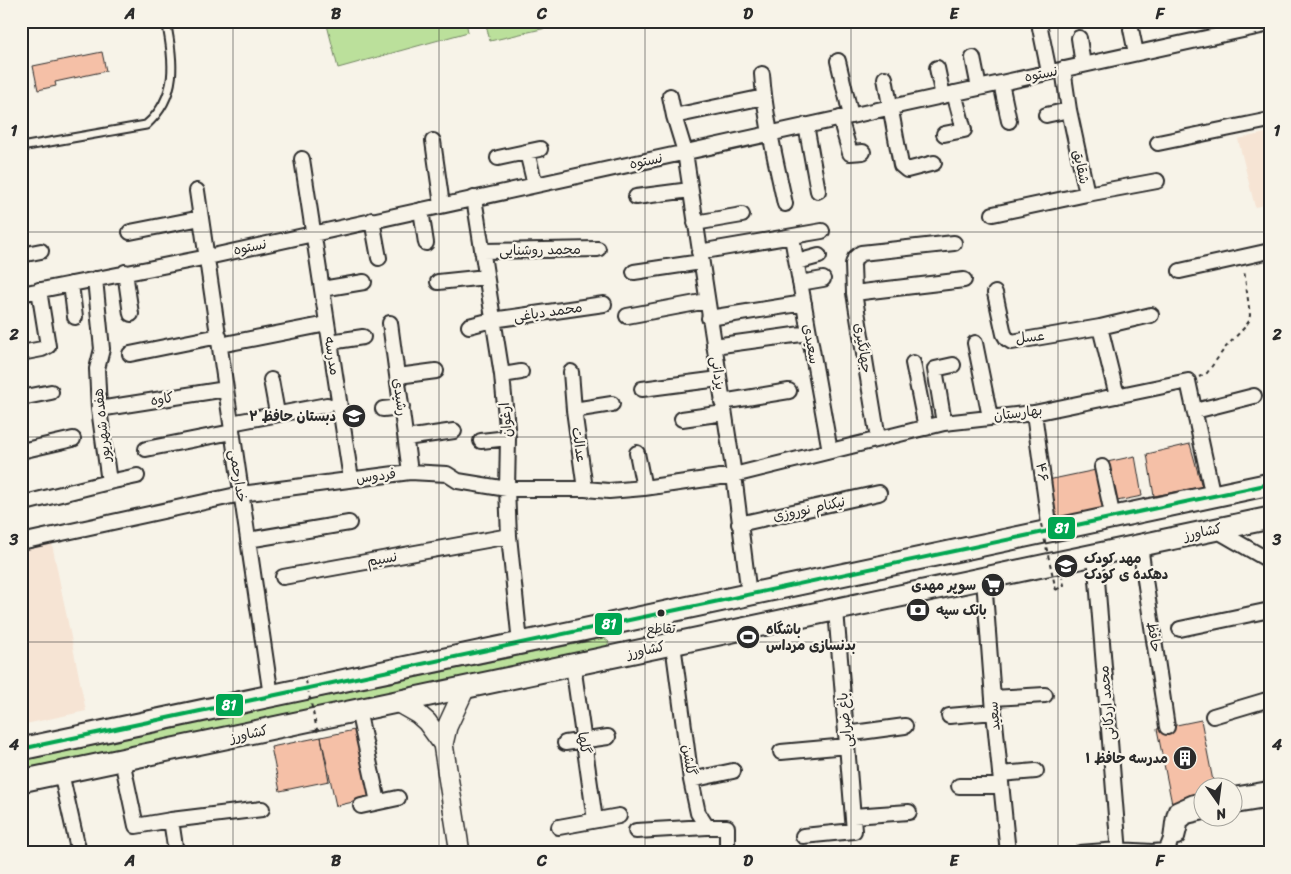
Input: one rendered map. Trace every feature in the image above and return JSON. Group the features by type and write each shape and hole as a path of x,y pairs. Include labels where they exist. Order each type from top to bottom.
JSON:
{"main road":[{"path":"21,749 749,595 1046,528 1113,518 1270,484"},
{"name":"کشاورز","path":"21,781 1270,518"},
{"path":"460,853 443,744 447,727 464,688"},
{"path":"397,702 427,722 443,744"}],"street":[{"name":"نستوه","path":"21,294 208,257 1270,24"},
{"name":"شقایق","path":"1040,28 1069,110 1087,194 1157,181"},
{"path":"1131,28 1136,53"},
{"path":"1079,38 1084,65"},
{"path":"973,58 979,88"},
{"path":"838,61 850,153 863,152"},
{"path":"937,68 964,130 944,134"},
{"path":"762,74 770,133 785,204"},
{"path":"885,78 904,170 934,163"},
{"path":"1001,83 1009,121"},
{"name":"یزدانی","path":"670,96 685,152 734,475 749,595"},
{"path":"674,116 764,97"},
{"path":"1046,114 1069,110"},
{"path":"1158,143 1270,120"},
{"path":"806,126 818,191"},
{"path":"433,141 442,205"},
{"path":"498,158 533,150 535,185"},
{"name":"مدرسه","path":"302,159 351,479"},
{"name":"خدارحمی","path":"197,190 271,696"},
{"path":"636,197 690,190"},
{"path":"993,214 1087,194"},
{"name":"ارغوان","path":"474,198 502,375 508,438 507,489 509,536 520,643"},
{"path":"421,210 426,243"},
{"path":"695,223 742,215"},
{"path":"130,232 201,218"},
{"path":"372,220 379,258"},
{"path":"634,272 792,236 822,231"},
{"name":"سعیدی","path":"792,236 830,451"},
{"name":"جهانگیری","path":"878,439 854,294 853,264 855,258 861,252 954,243"},
{"name":"محمد روشنایی","path":"482,251 598,249"},
{"path":"21,255 41,251"},
{"path":"1180,272 1270,252"},
{"path":"797,262 819,256"},
{"path":"125,272 130,314"},
{"path":"438,282 486,277"},
{"name":"هفده شهریور","path":"96,279 102,349 97,369 99,409 109,482"},
{"path":"800,283 823,279"},
{"path":"854,294 964,280"},
{"path":"322,289 364,282"},
{"path":"71,284 75,317"},
{"path":"21,353 48,346 38,290"},
{"name":"عسل","path":"995,293 1004,334 1012,342 1100,327"},
{"path":"627,316 707,301"},
{"path":"709,318 804,303"},
{"name":"محمد دیاغی","path":"469,326 492,320 604,304"},
{"path":"1117,396 1100,327 1151,315"},
{"name":"رشیدی","path":"390,323 410,472"},
{"path":"130,354 327,324"},
{"path":"714,346 809,333"},
{"path":"330,342 363,337"},
{"path":"975,343 990,417"},
{"path":"913,364 926,428"},
{"path":"944,423 935,369 953,365"},
{"path":"398,376 436,371"},
{"path":"502,375 521,372"},
{"path":"571,372 574,410"},
{"path":"642,388 719,379"},
{"path":"271,380 277,413"},
{"name":"بهارستان","path":"734,475 944,423 1034,413 1188,381 1213,497"},
{"name":"کاوه","path":"99,409 226,389"},
{"path":"21,398 51,392"},
{"path":"682,419 723,407 789,392"},
{"path":"1195,411 1254,396"},
{"name":"عدالت","path":"585,489 574,410 612,404"},
{"path":"146,449 277,413 327,405"},
{"path":"383,409 402,406"},
{"name":"۴۶","path":"1034,413 1046,528"},
{"path":"406,438 454,431"},
{"path":"481,441 508,438"},
{"path":"21,451 73,439"},
{"path":"637,453 644,488"},
{"path":"1102,468 1113,518"},
{"name":"فردوس","path":"21,542 241,494 410,472 447,474 458,481 507,489 585,489 609,491 734,475"},
{"path":"21,504 138,476"},
{"name":"نیکنام نوروزی","path":"739,524 879,493"},
{"path":"248,540 349,523"},
{"path":"1216,530 1270,561"},
{"name":"نسیم","path":"283,577 509,536"},
{"name":"حافظ","path":"1140,546 1168,727"},
{"name":"محمد اردکانی","path":"1095,555 1118,852"},
{"name":"سعید","path":"984,579 993,705 1008,853"},
{"name":"باغ ضرایی","path":"803,836 854,831 836,610"},
{"path":"1180,628 1270,610"},
{"name":"گلشن","path":"674,644 691,780 698,813 707,828"},
{"name":"گلها","path":"573,665 594,820"},
{"path":"949,716 1045,695"},
{"path":"1213,716 1270,699"},
{"path":"358,710 378,802"},
{"path":"781,752 847,740 905,726"},
{"path":"565,743 608,737"},
{"path":"122,760 136,826 262,809"},
{"path":"691,780 734,771"},
{"path":"959,786 1000,780 1036,771"},
{"path":"61,773 79,853"},
{"path":"1244,793 1270,789"},
{"path":"361,806 398,798"},
{"path":"1244,804 1270,800"},
{"path":"1080,853 1165,851 1170,844 1172,819 1176,810 1194,802"},
{"path":"853,816 909,812"},
{"path":"1174,853 1181,821 1187,816 1194,814"},
{"path":"559,826 619,816"},
{"path":"171,820 176,853"},
{"path":"636,831 727,827 727,853"}],"lane":[{"path":"21,147 146,125 153,118 168,92 172,74 172,54 166,21"}],"path":[{"path":"1203,376 1249,321 1250,315 1242,258"},
{"path":"1046,528 1056,590 1064,586"},
{"path":"306,680 318,734"}],"shaded area":[{"path":"1270,132 1270,204 1255,207 1238,139"},
{"path":"52,544 86,711 21,725 21,550"}],"green space":[{"path":"326,21 466,21 468,32 338,68"},
{"path":"485,21 576,21 490,41"},
{"path":"604,638 609,642 605,649 340,705 288,713 21,772 21,757 357,690"}],"building":[{"path":"102,52 106,71 55,82 56,86 38,90 33,66"},
{"path":"1190,444 1202,487 1154,496 1147,454"},
{"path":"1135,456 1142,496 1112,502 1107,462"},
{"path":"1096,470 1105,510 1055,520 1048,480"},
{"name":"مدرسه حافظ ۱","path":"1201,720 1212,776 1194,776 1194,799 1172,804 1157,729"},
{"path":"359,729 374,797 336,806 321,737"},
{"path":"321,737 329,781 280,791 271,747"}],"transit line":[{"name":"81","path":"21,749 1270,484"}],"place":[{"name":"دبستان حافظ ۲","path":"354,416"},
{"name":"مهد کودک دهکده ی کودک","path":"1066,566"},
{"name":"سوپر مهدی","path":"993,585"},
{"name":"بانک سپه","path":"918,610"},
{"name":"تقاطع","path":"661,613"},
{"name":"باشگاه بدنسازی مرداس","path":"748,637"},
{"name":"مدرسه حافظ ۱","path":"1185,758"}]}
